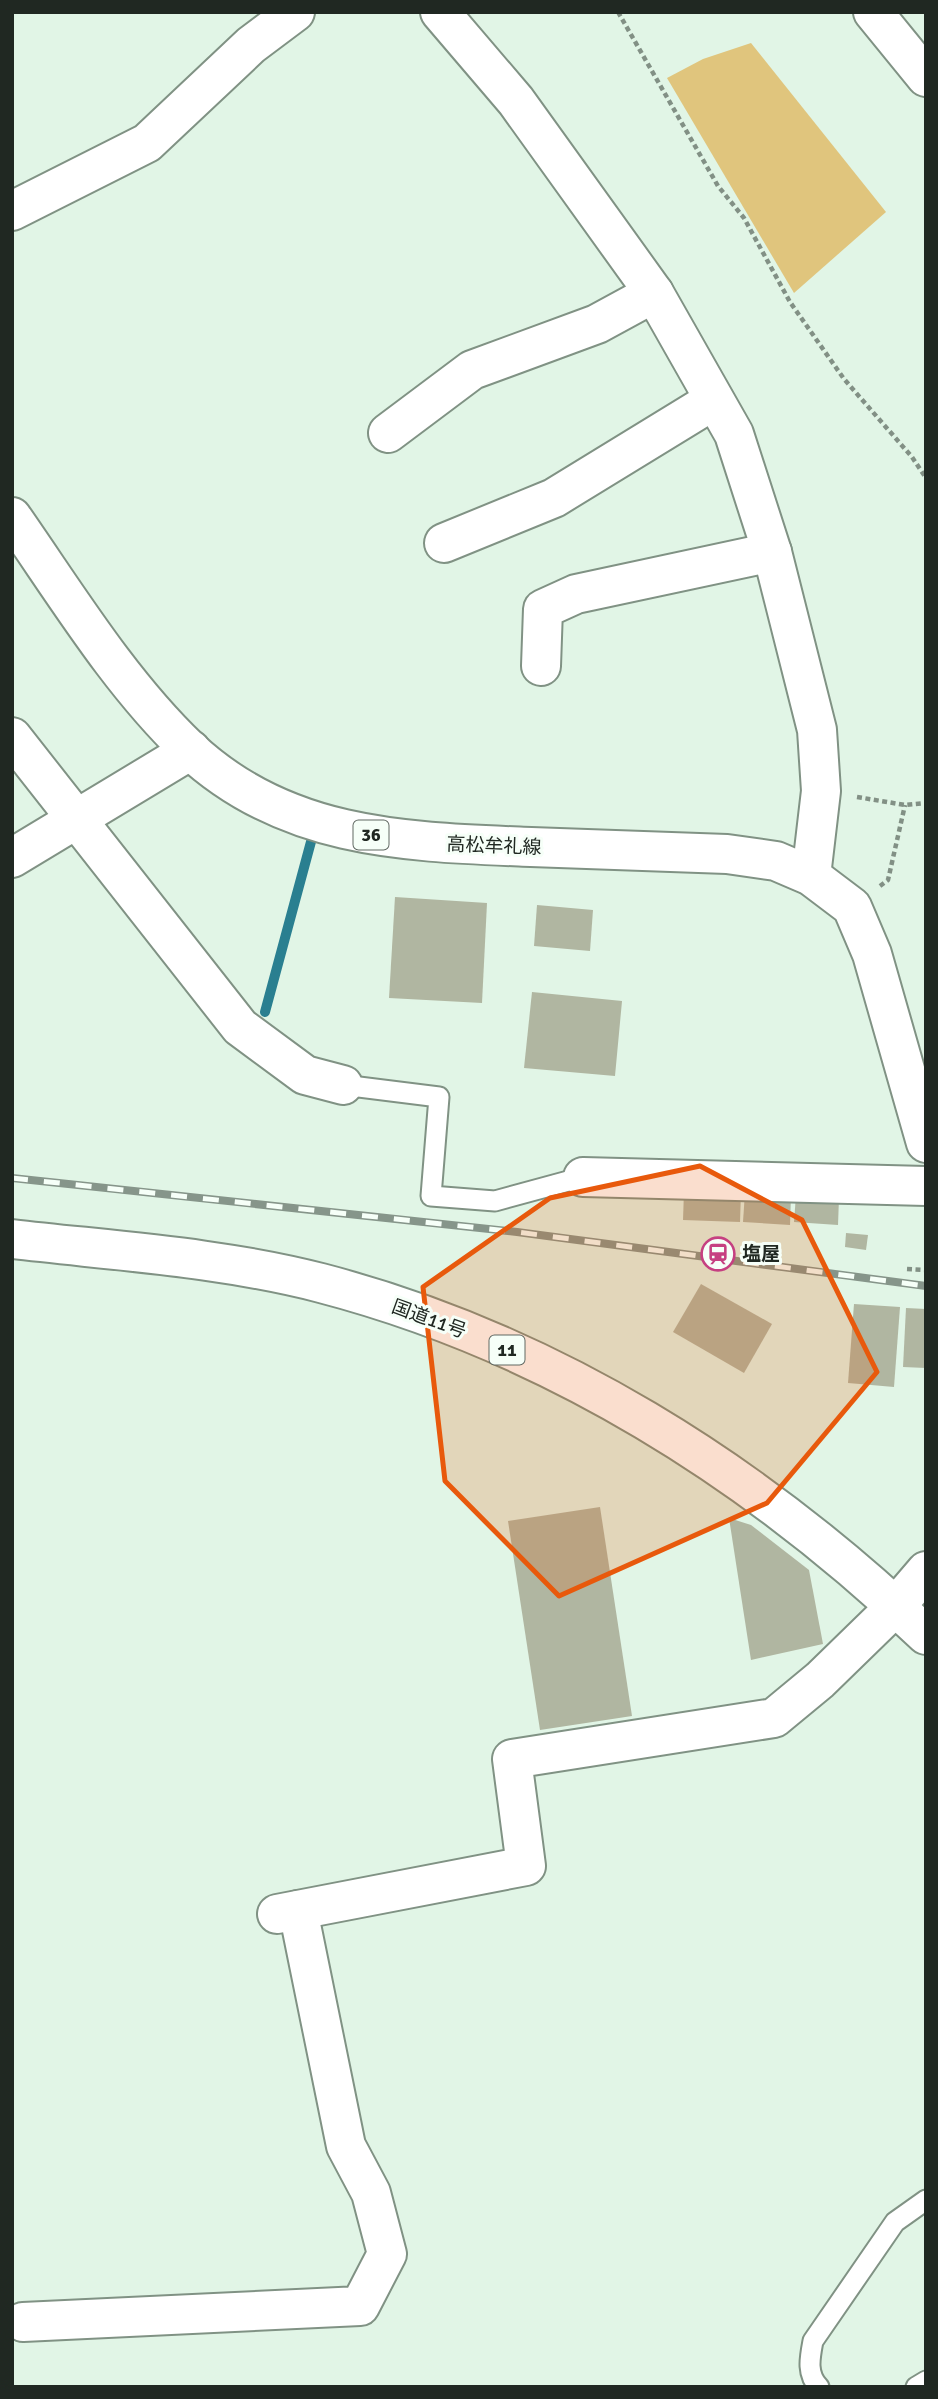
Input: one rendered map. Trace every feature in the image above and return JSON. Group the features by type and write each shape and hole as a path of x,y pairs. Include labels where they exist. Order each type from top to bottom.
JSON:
{"main road":[{"path":"12,211 147,143 251,45 295,12"},
{"path":"440,12 516,101 654,293 734,434 772,552 817,730 821,791 811,876"},
{"path":"873,12 926,77"},
{"path":"388,433 472,370 597,324 654,293"},
{"path":"443,543 554,498 714,400"},
{"name":"高松牟礼線","path":"12,517 102,646 151,710 191,750 244,791 325,826 411,843 727,854 776,861 811,876 852,907 915,1064 926,1143"},
{"path":"541,666 543,609 576,594 772,552"},
{"path":"12,737 240,1027 305,1075 343,1085"},
{"path":"12,858 78,821 191,750"},
{"path":"583,1177 926,1186"},
{"name":"国道11号","path":"12,1239 203,1261 320,1283 435,1320 541,1364 645,1417 770,1502 896,1606 926,1635"},
{"path":"23,2322 360,2306 387,2254 372,2193 346,2146 288,1912 526,1866 512,1759 774,1718 820,1680 896,1606 926,1571"}],"lane":[{"path":"343,1085 439,1097 431,1196 495,1201 583,1177"},
{"path":"819,2387 812,2380 809,2360 813,2341 895,2222 926,2200"},
{"path":"916,2387 926,2381"}],"path":[{"path":"618,12 718,186 744,218 790,302 844,379 912,457 926,478"},
{"path":"821,791 905,805 926,803"},
{"path":"852,907 888,880 905,805"},
{"path":"907,1269 926,1270"}],"highlighted area":[{"path":"700,1166 802,1220 877,1372 767,1503 559,1596 445,1481 423,1287 550,1198"}],"shaded area":[{"path":"751,43 886,212 794,293 667,78 703,59"}],"building":[{"path":"395,897 487,903 482,1003 389,998"},
{"path":"537,905 593,910 590,951 534,946"},
{"path":"532,992 622,1001 615,1076 524,1068"},
{"path":"684,1191 741,1192 740,1222 683,1220"},
{"path":"745,1192 791,1195 790,1225 743,1222"},
{"path":"796,1195 839,1198 838,1225 794,1222"},
{"path":"846,1233 868,1235 866,1250 845,1247"},
{"path":"701,1284 772,1324 744,1373 673,1332"},
{"path":"854,1304 900,1307 894,1387 848,1383"},
{"path":"906,1308 926,1309 926,1368 903,1367"},
{"path":"600,1507 632,1716 540,1730 508,1521"},
{"path":"729,1518 751,1525 809,1570 823,1644 751,1660"}],"waterway":[{"path":"265,1012 312,838"}],"railway":[{"path":"12,1178 517,1232 926,1286"}],"place":[{"name":"塩屋","path":"718,1254"}]}
